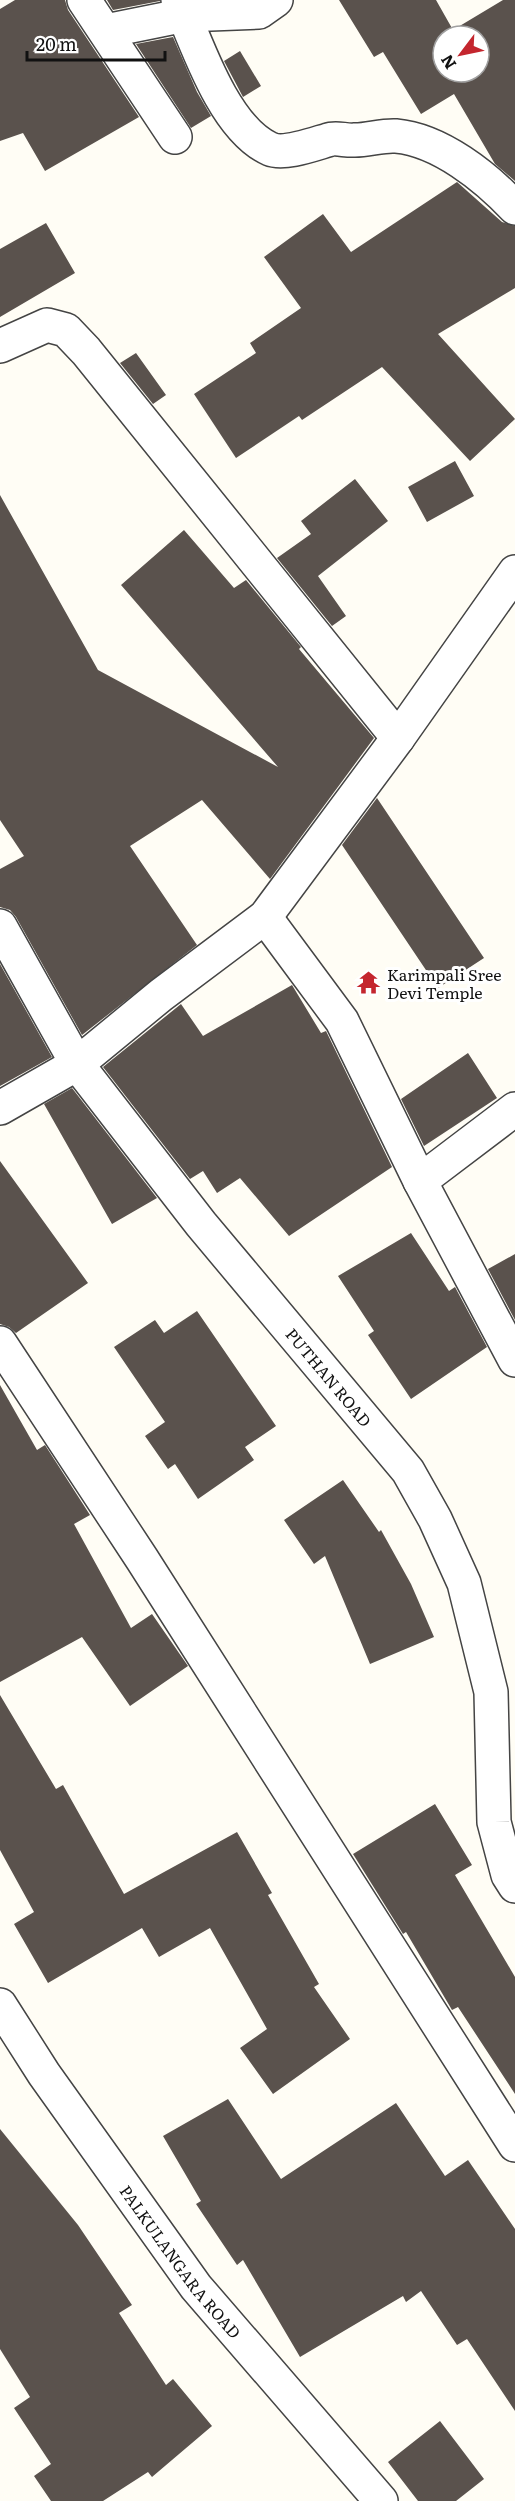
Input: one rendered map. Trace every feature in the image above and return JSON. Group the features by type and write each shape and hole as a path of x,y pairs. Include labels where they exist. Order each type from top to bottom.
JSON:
{"street":[{"path":"84,0 175,137"},
{"path":"105,31 181,8 259,12 276,0"},
{"path":"181,8 213,83 247,133 272,150 303,148 331,139 354,140 396,136 442,149 496,189 515,208"},
{"path":"0,346 47,325 66,330 86,351 398,738"},
{"path":"0,1108 76,1064 160,995 265,917 398,738 515,572"},
{"path":"265,917 342,1021 420,1180 515,1360"},
{"name":"PUTHAN ROAD","path":"0,926 76,1064 201,1224 408,1471 435,1519 464,1583 491,1692 494,1822 513,1877"},
{"path":"420,1180 515,1109"},
{"path":"0,1343 142,1559 515,2145"},
{"name":"PALKULANGARA ROAD","path":"0,2005 44,2074 195,2287 381,2501"}],"building":[{"path":"15,0 65,0 68,10 139,117 45,171 23,133 0,141 0,9"},
{"path":"107,0 160,0 160,1 113,10"},
{"path":"339,0 436,0 450,24 431,24 431,84 491,84 491,24 463,24 503,0 515,0 515,181 495,164 454,94 421,114 383,52 374,57"},
{"path":"173,37 197,92 211,116 191,128 136,44"},
{"path":"240,51 261,86 243,97 224,61"},
{"path":"457,182 502,222 515,226 515,288 438,334 515,419 470,461 382,367 302,420 299,416 236,458 194,394 256,353 250,343 301,308 264,257 323,214 351,252"},
{"path":"46,223 75,273 0,317 0,249"},
{"path":"136,353 166,395 153,404 120,363"},
{"path":"455,461 474,496 427,522 408,487"},
{"path":"355,479 388,521 318,576 346,616 332,626 277,558 311,534 301,521"},
{"path":"0,495 98,670 278,767 121,585 184,530 234,588 246,580 301,647 299,649 374,738 270,879 202,800 130,846 197,945 82,1035 16,917 10,910 0,907 0,869 24,856 0,820"},
{"path":"377,798 484,958 438,988 342,845"},
{"path":"0,964 52,1057 0,1086"},
{"path":"292,985 321,1033 326,1031 392,1167 289,1236 240,1178 217,1193 203,1171 190,1179 103,1067 181,1004 203,1036"},
{"path":"468,1053 497,1098 424,1146 401,1099"},
{"path":"72,1088 157,1198 112,1224 44,1104"},
{"path":"0,1161 88,1283 16,1333 0,1324"},
{"path":"411,1233 449,1291 455,1287 487,1347 411,1399 368,1335 374,1331 338,1276"},
{"path":"515,1254 515,1320 488,1269"},
{"path":"197,1311 276,1426 245,1447 254,1460 198,1499 175,1464 168,1469 145,1436 165,1422 114,1347 155,1320 164,1333"},
{"path":"0,1385 37,1450 45,1445 90,1515 74,1524 131,1628 152,1614 188,1666 130,1706 82,1637 0,1682"},
{"path":"343,1480 379,1532 381,1530 411,1584 434,1637 370,1664 325,1556 314,1564 284,1520"},
{"path":"0,1695 56,1789 63,1785 124,1894 237,1832 272,1893 268,1895 319,1984 314,1987 350,2039 273,2094 240,2048 267,2029 210,1928 159,1957 142,1928 48,1983 14,1924 34,1912 0,1850"},
{"path":"435,1804 472,1865 455,1875 515,1977 515,2094 458,2007 452,2010 406,1932 403,1934 353,1854"},
{"path":"228,2099 281,2179 396,2103 445,2176 468,2160 515,2229 515,2411 467,2339 457,2345 421,2291 406,2302 403,2296 300,2357 243,2260 237,2265 196,2204 201,2201 163,2136"},
{"path":"0,2129 78,2225 132,2305 119,2313 166,2385 173,2379 212,2426 152,2477 148,2472 103,2501 51,2501 34,2476 51,2464 14,2408 30,2397 0,2349"},
{"path":"440,2421 484,2479 456,2501 418,2501 388,2462"}],"place":[{"name":"Karimpali Sree Devi Temple","path":"369,983"}]}
